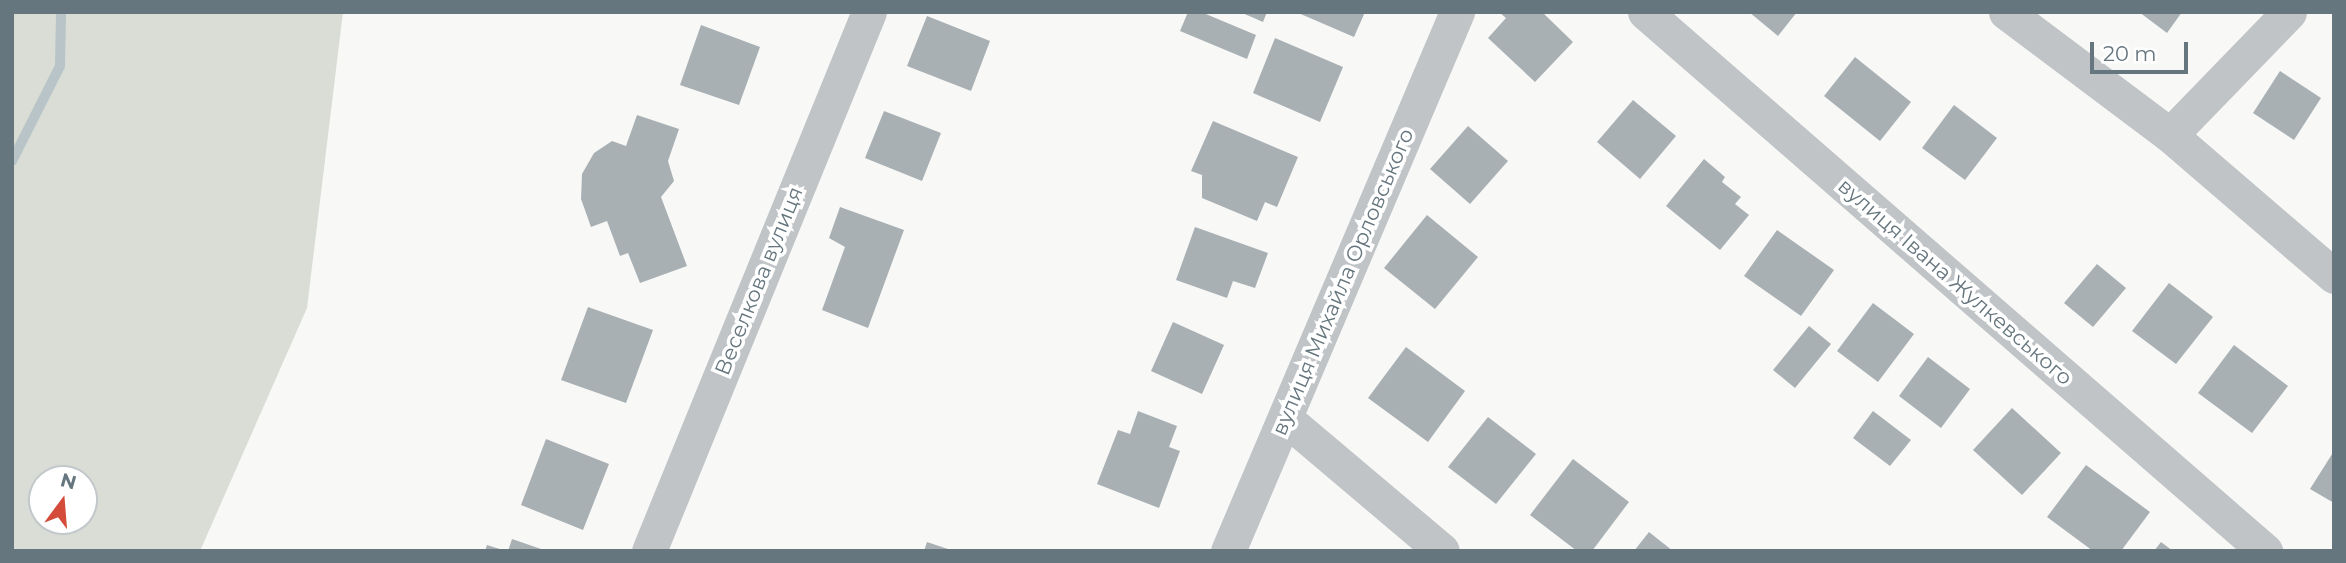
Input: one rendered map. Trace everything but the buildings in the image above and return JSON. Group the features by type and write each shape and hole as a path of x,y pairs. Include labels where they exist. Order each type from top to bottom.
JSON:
{"street":[{"name":"Веселкова вулиця","path":"649,551 869,12"},
{"name":"вулиця Михайла Орловського","path":"1228,551 1457,12"},
{"name":"вулиця Івана Жулкевського","path":"1644,12 2265,551"},
{"path":"2007,12 2170,135 2334,276"},
{"path":"2170,135 2290,12"},
{"path":"1286,419 1442,551"}],"shaded area":[{"path":"12,12 343,12 307,308 200,551 12,551"}],"waterway":[{"path":"12,161 60,66 61,12"}]}
